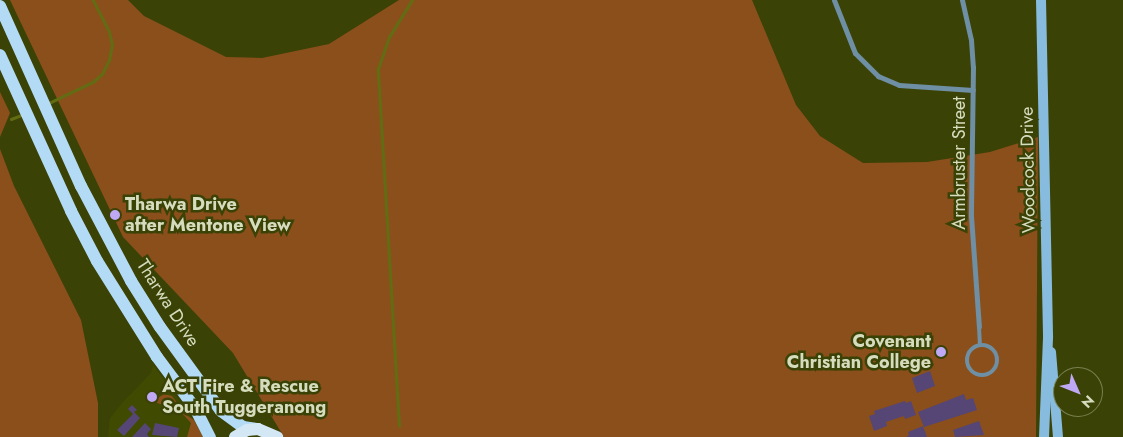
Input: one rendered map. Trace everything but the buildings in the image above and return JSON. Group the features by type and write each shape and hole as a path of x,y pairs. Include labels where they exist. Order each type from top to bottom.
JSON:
{"highway":[{"path":"234,437 247,430 258,429 277,437"}],"main road":[{"name":"Woodcock Drive","path":"1041,0 1048,338 1044,437"},
{"name":"Tharwa Drive","path":"0,6 102,229 160,327 221,411 243,427 258,429"},
{"path":"0,55 97,260 157,357 194,408 210,437"},
{"name":"Woodcock Drive","path":"1048,338 1053,365 1058,437"}],"street":[{"path":"834,0 855,53 878,76 899,85 972,90"},
{"name":"Armbruster Street","path":"962,0 971,40 971,207 979,327"}],"lane":[{"path":"979,327 980,345"},
{"path":"980,345 992,348 997,356 993,371 984,376 974,374 967,362 969,352 980,345"}],"shaded area":[{"path":"10,0 128,0 144,16 226,57 262,58 329,44 399,0 752,0 796,105 820,136 863,163 927,162 990,152 1038,137 1036,437 284,437 233,353 123,237"},
{"path":"0,92 10,113 0,137"},
{"path":"0,149 14,186 81,320 98,403 98,437 0,437"},
{"name":"ACT Fire & Rescue South Tuggeranong","path":"153,365 194,420 203,437 108,437 110,418 151,373"},
{"path":"164,394 172,396 185,414 194,420 203,437 187,437 191,423 179,410 157,403 158,398"}],"waterway":[{"path":"47,104 93,82 102,74 109,60 112,45 109,32 93,0"},
{"path":"399,426 378,69 389,37 412,0"},
{"path":"11,119 24,114"}],"place":[{"name":"Tharwa Drive after Mentone View","path":"115,215"},
{"name":"Covenant Christian College","path":"941,352"},
{"name":"ACT Fire & Rescue South Tuggeranong","path":"152,397"}]}
